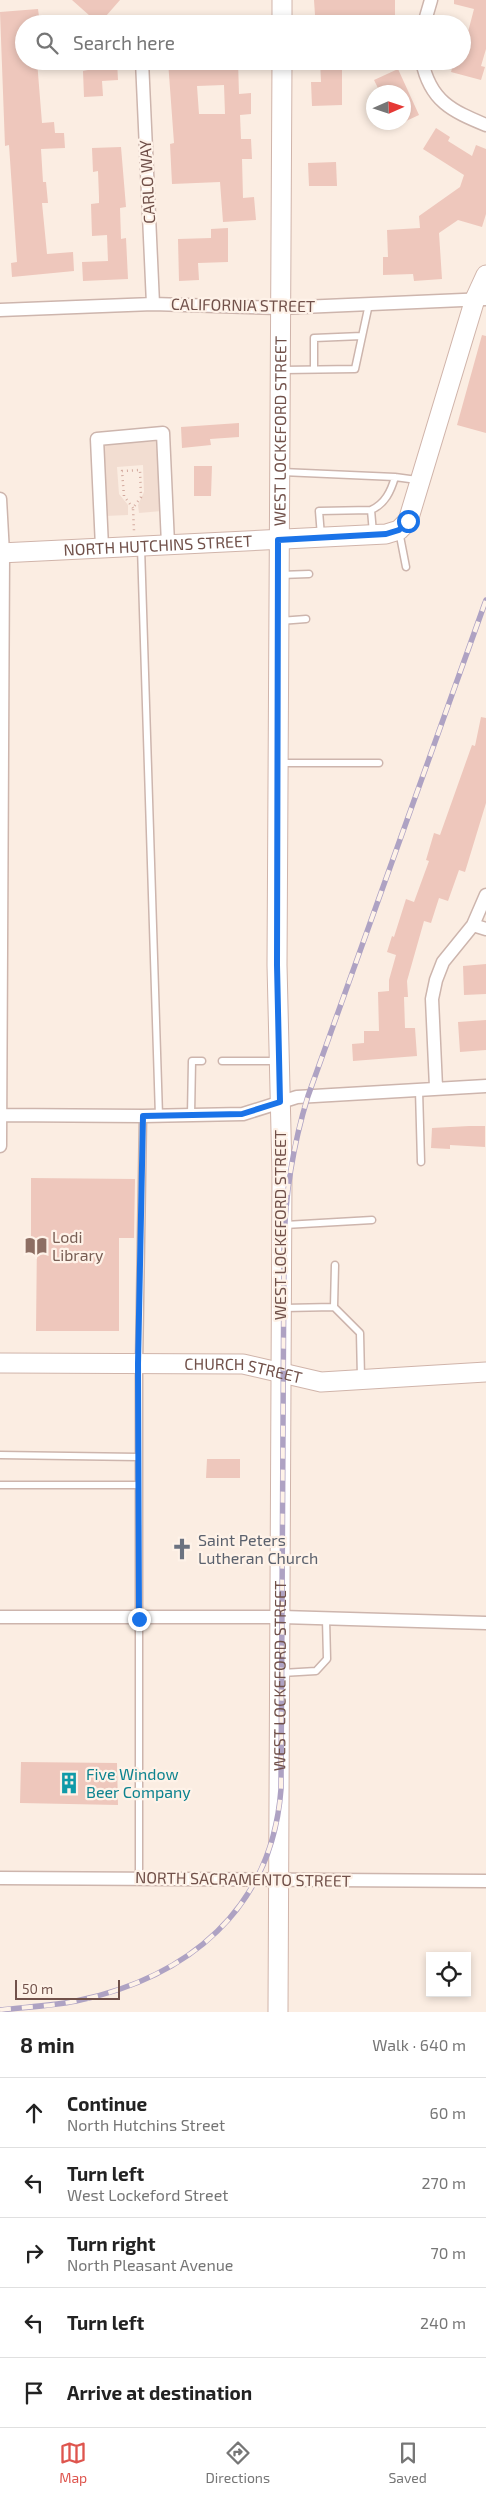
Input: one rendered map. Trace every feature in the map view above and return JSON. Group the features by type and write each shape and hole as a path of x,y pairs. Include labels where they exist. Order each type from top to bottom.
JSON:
{"street":[{"path":"282,0 282,15"},
{"path":"427,15 431,0"},
{"name":"CARLO WAY","path":"142,70 153,304"},
{"name":"WEST LOCKEFORD STREET","path":"278,2012 278,1618 281,1226 277,965 279,308 282,70"},
{"path":"424,70 428,84 450,110 486,126"},
{"path":"399,530 408,521 481,299 486,275"},
{"name":"CALIFORNIA STREET","path":"0,310 153,304 279,308 481,299"},
{"path":"102,547 97,439 162,433 168,544"},
{"path":"0,499 2,883 0,1146"},
{"name":"NORTH HUTCHINS STREET","path":"1,553 373,535 399,530"},
{"path":"436,1087 432,999 434,989 443,962 473,925 486,895"},
{"path":"473,925 486,928"},
{"path":"0,1114 143,1116 242,1114 297,1097 436,1087 486,1086"},
{"name":"CHURCH STREET","path":"0,1363 243,1364 312,1381 361,1380 486,1372"},
{"path":"0,1617 278,1618 486,1623"},
{"name":"NORTH SACRAMENTO STREET","path":"0,1878 139,1877 486,1881"}],"lane":[{"path":"279,370 355,368 369,304"},
{"path":"314,369 314,338 362,336"},
{"path":"279,472 395,477 420,480"},
{"path":"321,538 319,511 371,510 378,507 390,493 395,477"},
{"path":"371,510 373,535"},
{"path":"399,530 406,567"},
{"path":"138,545 159,1116"},
{"path":"279,575 309,574"},
{"path":"279,621 306,619"},
{"path":"278,762 379,763"},
{"path":"191,1115 192,1061 202,1061"},
{"path":"222,1061 279,1061"},
{"path":"419,1088 421,1162"},
{"path":"139,1877 138,1364 143,1116"},
{"path":"281,1226 372,1220"},
{"path":"334,1307 335,1265"},
{"path":"280,1308 334,1307 360,1333 361,1380"},
{"path":"0,1456 138,1457"},
{"path":"0,1485 138,1485"},
{"path":"278,1673 316,1671 327,1659 326,1619"}],"path":[{"path":"133,508 141,497 140,470 122,471 124,496 133,508 138,545"}],"shaded area":[{"path":"157,441 162,511 139,513 138,505 144,492 143,465 117,467 119,494 128,505 128,515 105,516 102,445"}],"building":[{"path":"72,0 120,0 107,15 89,15"},
{"path":"314,0 395,0 395,15 315,15"},
{"path":"454,0 486,0 486,49 481,66 485,67 481,80 451,72 452,70 471,70 471,20 474,9 454,4"},
{"path":"38,9 39,15 15,15 15,70 38,70 42,123 54,122 55,133 64,133 65,148 41,149 43,182 46,182 48,203 42,203 47,254 73,252 74,271 12,277 11,263 17,262 9,145 5,146 0,12"},
{"path":"117,70 118,80 102,81 103,96 84,97 83,71"},
{"path":"169,70 238,70 239,94 251,93 251,114 240,115 241,139 251,139 252,159 242,159 243,198 254,197 256,220 223,222 220,182 172,184 170,144 174,143","holes":["224,85 225,114 199,114 197,86"]},
{"path":"320,70 342,70 342,105 312,106 311,82 321,82"},
{"path":"398,70 405,85 376,85 374,80"},
{"path":"411,97 419,115 411,119"},
{"path":"436,128 450,137 448,141 472,156 476,145 486,149 486,214 482,227 458,220 439,233 442,279 414,281 413,274 383,275 383,257 388,257 387,230 420,228 419,216 460,187 464,175 423,149"},
{"path":"121,147 126,207 120,208 121,239 126,238 128,279 83,281 82,262 108,261 107,235 92,236 91,204 99,203 99,197 98,171 93,172 92,148"},
{"path":"336,162 337,186 309,186 308,163"},
{"path":"228,228 228,262 198,263 199,280 179,281 178,239 211,238 211,229"},
{"path":"482,335 486,336 486,433 457,425"},
{"path":"239,423 239,437 210,439 211,445 182,448 181,427"},
{"path":"194,466 212,466 211,496 194,496"},
{"path":"481,717 486,718 486,803 465,872 459,870 448,901 439,898 431,923 424,921 407,981 408,997 404,997 405,1028 415,1028 417,1056 353,1061 352,1044 364,1043 364,1031 379,1031 378,992 389,991 389,980 396,955 387,952 392,936 394,937 406,899 414,902 429,861 426,860 434,833 440,835 472,745 475,746"},
{"path":"486,964 486,994 464,995 463,966"},
{"path":"486,1020 486,1050 460,1052 458,1022"},
{"path":"485,1126 485,1147 450,1145 450,1149 431,1148 432,1128"},
{"path":"31,1178 135,1179 134,1238 119,1238 119,1331 36,1331 37,1238 31,1238"},
{"path":"207,1459 240,1459 240,1478 206,1478"},
{"name":"Five Window Beer Company","path":"21,1762 117,1763 118,1805 20,1803"}],"railway":[{"path":"0,2010 76,2001 117,1990 154,1975 188,1955 217,1931 242,1903 261,1870 274,1832 281,1789 284,1246 291,1170 308,1096 486,600"}],"place":[{"name":"Lodi Library","path":"36,1246"},
{"name":"Saint Peters Lutheran Church","path":"182,1549"},
{"name":"Five Window Beer Company","path":"69,1783"}],"route":[{"path":"139,1619 138,1364 143,1116 242,1114 280,1102 277,965 278,540 386,534 399,530 408,521"}]}
